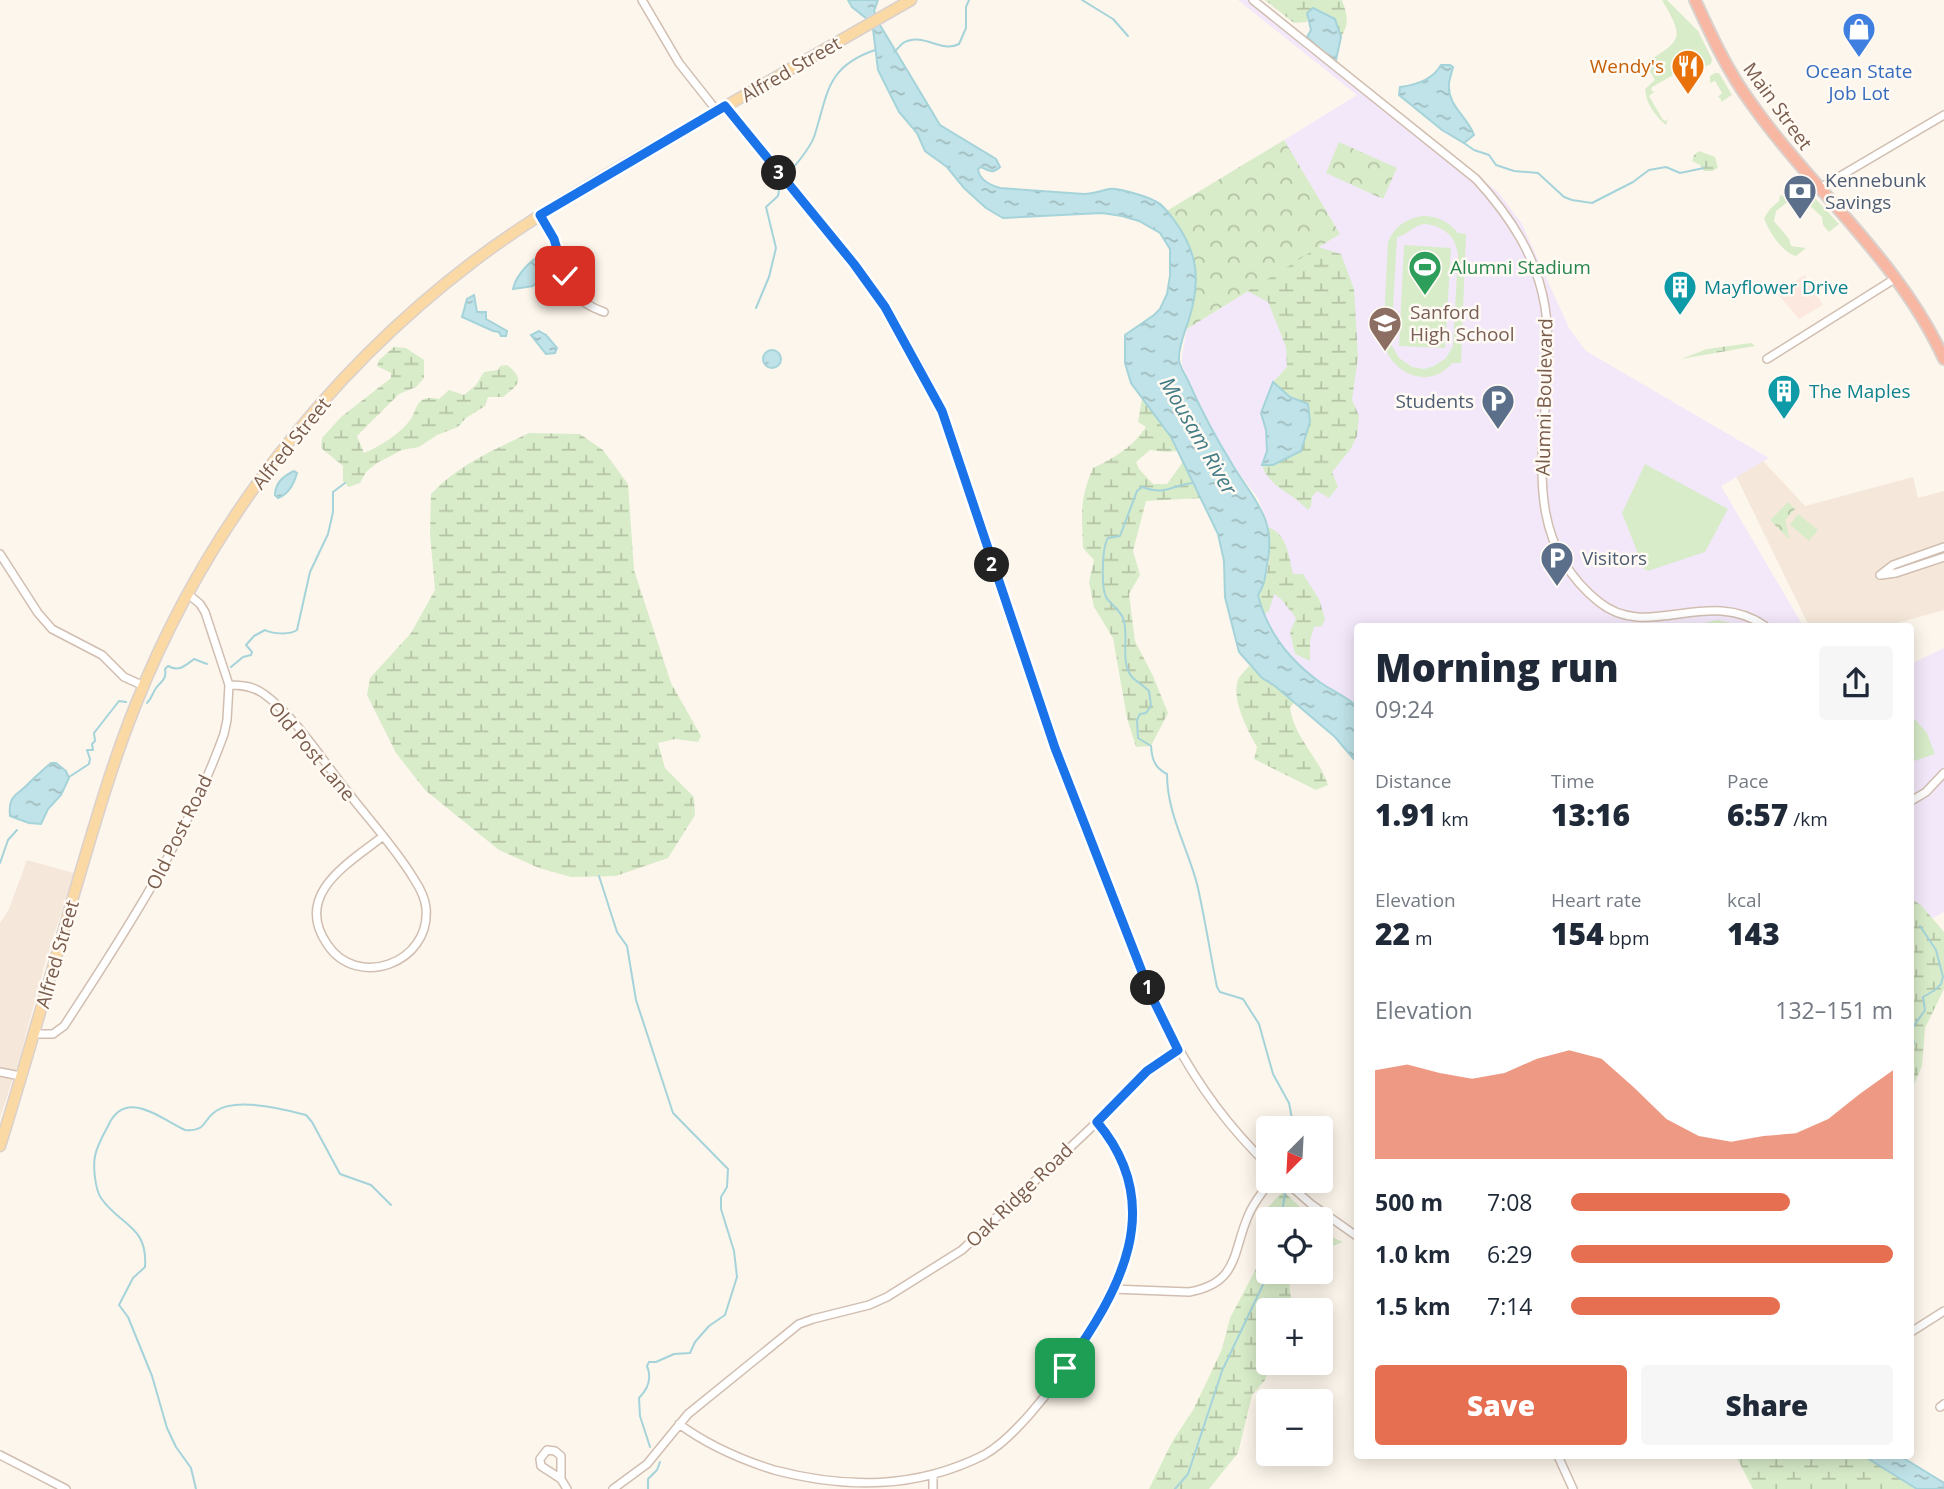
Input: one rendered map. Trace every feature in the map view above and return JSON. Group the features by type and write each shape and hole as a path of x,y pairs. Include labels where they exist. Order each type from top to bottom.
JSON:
{"highway":[{"name":"Main Street","path":"1695,0 1725,62 1749,102 1815,190 1896,278 1920,314 1944,359"}],"main road":[{"name":"Alfred Street","path":"0,1144 103,794 144,686 188,594 232,521 298,431 340,382 428,299 472,263 540,215 911,0"}],"street":[{"path":"642,0 679,63 854,264 880,300 915,359 942,411 1055,748 1151,995 1178,1050 1221,1114 1256,1152"},
{"name":"Alumni Boulevard","path":"1253,0 1476,179 1496,200 1524,244 1536,270 1548,329 1542,479 1545,516 1558,553 1580,584 1610,610 1627,616 1649,617 1722,610 1742,614 1759,623"},
{"path":"1815,190 1944,115"},
{"path":"540,215 554,239 561,266 574,294 585,304 604,312"},
{"path":"1767,359 1896,278"},
{"path":"1944,547 1893,565 1880,575 1896,573 1944,556"},
{"path":"0,554 38,613 52,629 102,654 124,677 144,686"},
{"name":"Old Post Road","path":"33,1034 52,1034 64,1026 148,894 218,751 228,720 229,685 205,612 188,594"},
{"name":"Old Post Lane","path":"229,685 256,690 278,706 383,837 421,890 426,918 417,944 404,958 387,966 362,967 348,962 330,948 319,928 318,905 330,878 383,837"},
{"path":"1914,799 1926,792 1944,773"},
{"name":"Oak Ridge Road","path":"613,1489 647,1464 700,1403 741,1373 799,1324 869,1305 962,1250 1147,1071 1178,1050"},
{"path":"0,1072 20,1076"},
{"path":"679,1424 716,1448 818,1483 870,1486 903,1483 933,1476 982,1457 1000,1444 1021,1423 1073,1357 1112,1289 1130,1242 1133,1201 1122,1158 1097,1122"},
{"path":"1112,1289 1189,1292 1217,1282 1236,1256 1248,1216 1262,1194"},
{"path":"1300,1194 1354,1234"},
{"path":"1914,1330 1944,1311"},
{"path":"0,1455 66,1489"},
{"path":"1559,1459 1573,1489"},
{"path":"933,1476 933,1489"},
{"path":"561,1479 567,1489"}],"shaded area":[{"name":"Sanford High School","path":"1238,0 1261,0 1498,192 1522,224 1570,330 1586,351 1769,458 1721,486 1801,623 1354,623 1354,705 1312,679 1297,666 1282,648 1264,616 1259,600 1268,573 1270,538 1265,516 1258,498 1227,457 1205,418 1182,365 1182,356 1187,329 1340,234 1284,140 1357,95"},
{"path":"1805,275 1823,305 1799,319 1777,293"},
{"path":"1763,461 1805,506 1913,477 1918,498 1944,491 1944,610 1898,623 1808,623 1735,474"},
{"path":"1944,648 1944,912 1914,928 1914,663"},
{"path":"27,860 74,873 0,1118 0,923 9,909"}],"green space":[{"path":"1265,0 1342,0 1346,28 1341,37 1335,19 1313,8 1307,13 1307,22 1294,23"},
{"path":"1662,0 1667,0 1698,31 1712,59 1711,64 1687,74 1682,70 1652,87 1654,92 1649,96 1663,120 1668,118 1666,125 1652,109 1645,89 1655,80 1645,63 1666,49 1676,38 1674,23"},
{"path":"1719,73 1732,95 1721,102 1718,97 1722,93 1715,81 1710,83 1710,76"},
{"path":"1284,140 1340,234 1161,345 1182,294 1160,215"},
{"path":"1339,142 1397,168 1383,199 1326,173"},
{"path":"1699,151 1715,157 1718,168 1704,171 1692,161"},
{"path":"1780,195 1789,198 1789,201 1776,211 1774,221 1789,239 1791,246 1806,248 1796,256 1777,241 1764,218 1779,201"},
{"path":"1813,196 1839,224 1829,232 1823,225 1822,217 1807,203 1807,198"},
{"path":"1423,216 1438,218 1458,233 1466,234 1461,363 1452,363 1443,372 1421,377 1410,374 1392,361 1383,339 1388,242 1401,224","holes":["1419,225 1430,225 1447,232 1457,248 1458,255 1453,346 1446,358 1424,369 1412,367 1399,358 1391,344 1397,237"]},
{"name":"Alumni Stadium","path":"1404,245 1451,248 1445,348 1399,346"},
{"path":"1315,246 1341,254 1354,289 1358,357 1352,400 1359,416 1357,436 1350,450 1332,472 1338,487 1329,498 1317,491 1308,510 1276,485 1265,473 1262,465 1273,465 1290,397 1273,382 1287,367 1286,347 1268,302 1232,283"},
{"path":"1751,343 1755,346 1681,359 1707,349"},
{"path":"394,347 406,348 424,360 424,378 416,387 399,394 357,436 364,453 401,430 422,400 439,399 449,390 464,395 476,385 484,372 498,370 500,366 507,365 513,370 518,382 503,397 488,397 485,406 466,418 458,427 437,435 419,447 402,450 377,463 366,472 360,483 349,487 343,481 343,466 321,448 322,438 341,417 391,378 391,373 377,366 379,360"},
{"path":"1142,398 1171,437 1177,451 1150,450 1136,462 1139,469 1153,484 1167,484 1183,462 1202,498 1146,501 1133,551 1140,575 1129,594 1135,641 1168,713 1151,746 1136,747 1127,718 1113,638 1094,607 1089,582 1094,560 1083,548 1082,517 1085,489 1093,468 1122,451 1146,427 1138,422"},
{"path":"529,433 580,434 603,450 628,484 634,570 671,683 701,736 698,742 675,739 658,743 665,768 694,797 695,815 668,858 616,876 571,877 539,868 499,850 425,790 396,753 367,695 370,678 411,633 435,590 430,534 431,494 465,466"},
{"path":"1645,464 1728,509 1705,552 1648,571 1644,569 1622,513"},
{"path":"1788,502 1795,509 1785,520 1790,540 1770,520"},
{"path":"1798,514 1818,530 1809,541 1790,525"},
{"path":"1267,527 1279,534 1283,540 1293,574 1303,574 1319,599 1325,619 1322,626 1314,627 1310,641 1310,661 1295,654 1290,632 1296,618 1281,599 1274,594 1269,611 1263,615 1258,595 1269,562"},
{"path":"1717,620 1732,623 1704,623"},
{"path":"1249,666 1295,702 1290,707 1292,718 1328,785 1316,790 1254,759 1257,747 1242,715 1236,688 1238,680"},
{"path":"1914,718 1927,733 1935,754 1914,761"},
{"path":"1914,901 1921,905 1944,932 1944,989 1925,1028 1922,1066 1914,1084"},
{"path":"1281,1194 1286,1194 1300,1207 1269,1207"},
{"path":"1333,1237 1343,1242 1333,1246"},
{"path":"1256,1269 1256,1284 1290,1284 1291,1298 1256,1298 1256,1375 1267,1375 1252,1395 1238,1453 1209,1489 1149,1489 1208,1379 1222,1349 1230,1318"},
{"path":"1738,1459 1869,1459 1917,1489 1753,1489"}],"water":[{"name":"Mousam River","path":"848,0 878,0 874,11 880,25 940,125 996,159 1000,167 995,171 981,167 978,169 986,182 1000,188 1084,194 1109,189 1125,191 1155,201 1170,214 1188,244 1196,279 1193,305 1179,360 1210,425 1266,522 1269,549 1264,580 1258,595 1262,609 1281,645 1299,665 1354,704 1354,759 1335,737 1262,678 1239,652 1225,597 1224,561 1218,534 1171,437 1131,383 1125,363 1125,335 1154,315 1167,294 1170,249 1160,233 1139,221 1102,213 1003,218 986,208 964,188 947,167 925,151 917,133 899,112 878,70 873,29 867,19 852,7"},
{"path":"1313,8 1335,19 1341,37 1336,60 1333,61 1307,37 1311,30 1307,13"},
{"path":"1441,65 1453,67 1449,84 1451,99 1474,135 1464,143 1442,130 1399,95 1400,87 1424,81"},
{"path":"547,253 550,255 550,279 546,280 540,271 541,278 533,286 513,289 525,267"},
{"path":"474,295 477,312 486,312 486,319 507,331 506,336 462,317 467,299"},
{"path":"539,331 557,348 555,353 546,354 531,335"},
{"path":"772,350 778,353 781,359 778,365 772,368 766,365 763,359 766,353"},
{"path":"1273,382 1290,397 1308,404 1310,422 1301,451 1273,465 1262,465 1267,451 1266,430 1261,413"},
{"path":"294,471 297,473 293,485 278,498 275,491 278,483"},
{"path":"51,763 56,763 66,771 69,778 41,824 10,816 12,799"},
{"path":"1869,1459 1905,1459 1944,1483 1944,1489 1917,1489"}],"waterway":[{"path":"894,52 903,43 914,39 946,46 959,44 966,28 966,7 969,0"},
{"path":"1082,0 1113,19 1128,36"},
{"path":"789,173 812,142 826,95 837,74 846,65 875,50"},
{"path":"1464,143 1489,155 1496,165 1514,171 1538,173 1564,197 1592,203 1633,182 1649,170 1666,167 1680,173 1704,168"},
{"path":"756,308 769,277 776,248 766,207 778,196 780,184"},
{"path":"231,667 243,657 251,655 252,652 246,645 254,636 265,630 281,633 297,630 310,572 328,534 333,512 333,492 345,483"},
{"path":"1193,483 1163,490 1142,487 1137,491 1120,536 1108,538 1106,543 1104,592 1123,618 1128,671 1149,691 1151,706 1146,713 1140,714 1137,720 1138,738 1151,746 1155,763 1167,774 1170,803 1197,884 1217,987 1220,992 1243,999 1259,1024 1273,1074 1289,1103 1292,1116"},
{"path":"147,703 164,678 168,666 179,668 194,659 207,664"},
{"path":"69,777 89,764 87,750 93,750 94,733 119,701 126,702"},
{"path":"0,863 8,840 17,830"},
{"path":"599,876 617,932 627,946 636,1000 673,1113 728,1169 727,1187 721,1197 721,1209 734,1251 737,1277 725,1315 709,1326 695,1342 690,1353 674,1354 656,1362 649,1362 648,1383 639,1398 640,1416 650,1447"},
{"path":"1914,1026 1925,1010 1923,997 1935,990 1943,977 1936,950 1920,926"},
{"path":"196,1489 191,1468 167,1428 152,1376 128,1317 119,1305 133,1278 145,1267 145,1253 137,1234 108,1207 96,1184 96,1152 115,1115 124,1109 144,1109 185,1130 197,1129 216,1111 235,1105 260,1106 306,1115 340,1174 371,1185 391,1205"},
{"path":"1283,1207 1285,1194"},
{"path":"1175,1489 1188,1474 1222,1371 1263,1284"},
{"path":"648,1489 648,1479 657,1470 660,1462"}],"place":[{"name":"Ocean State Job Lot","path":"1859,59"},
{"name":"Wendy's","path":"1688,96"},
{"name":"Kennebunk Savings","path":"1800,221"},
{"name":"Alumni Stadium","path":"1425,297"},
{"name":"Mayflower Drive","path":"1680,317"},
{"name":"Sanford High School","path":"1385,353"},
{"name":"The Maples","path":"1784,421"},
{"name":"Students","path":"1498,431"},
{"name":"Visitors","path":"1557,588"}],"route":[{"path":"565,276 554,239 540,215 725,106 854,264 885,307 942,411 1055,748 1151,995 1178,1050 1147,1071 1097,1122 1115,1146 1127,1172 1133,1201 1133,1229 1125,1259 1112,1289 1065,1368"}]}
